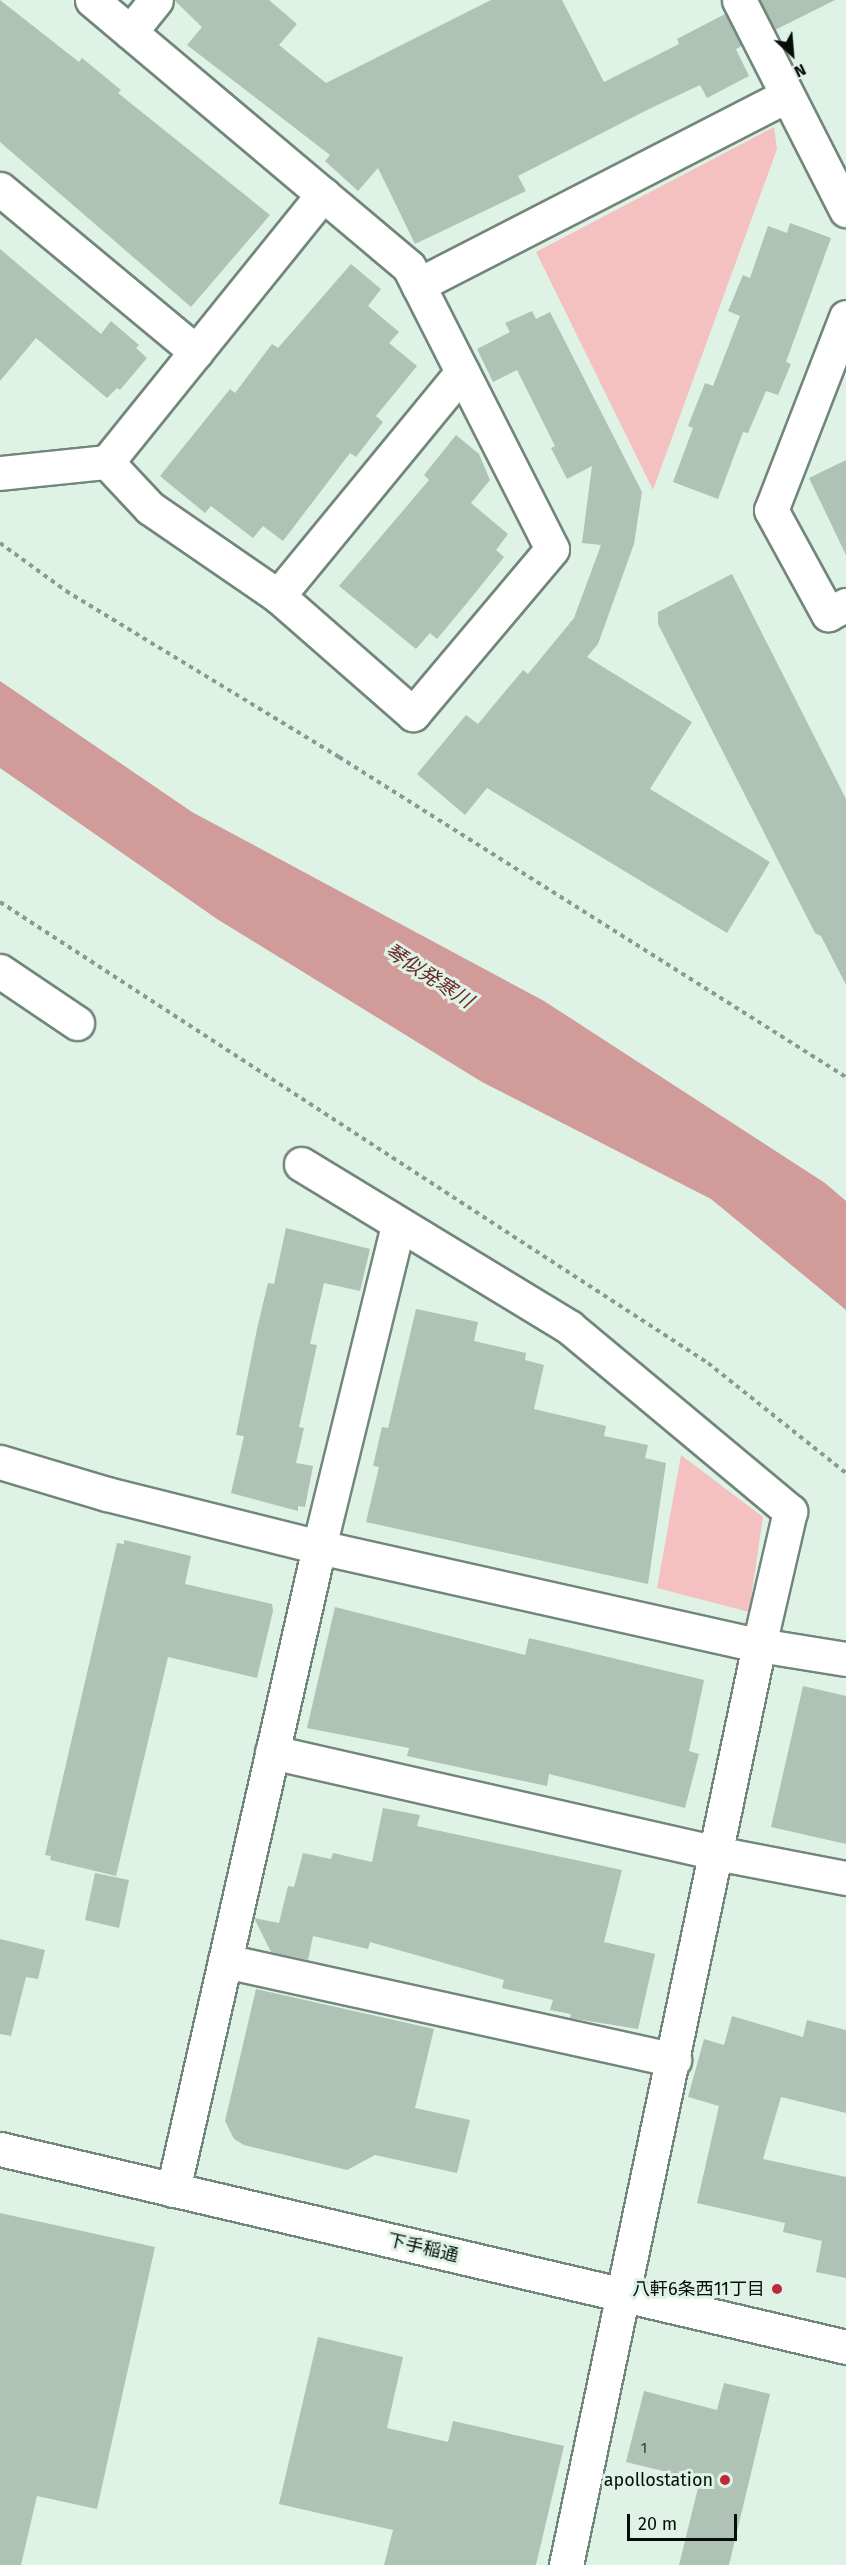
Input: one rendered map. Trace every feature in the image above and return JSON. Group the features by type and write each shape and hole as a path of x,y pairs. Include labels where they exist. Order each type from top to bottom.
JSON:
{"street":[{"path":"92,0 409,267 552,549 413,714 278,596 150,508 107,462"},
{"path":"130,32 156,0"},
{"path":"739,0 846,210"},
{"path":"418,285 787,94"},
{"path":"0,189 196,352"},
{"path":"0,472 107,462 323,194"},
{"path":"846,317 771,510 828,614 846,605"},
{"path":"278,596 462,372"},
{"path":"0,971 77,1023"},
{"path":"301,1164 398,1226 569,1327 790,1511 759,1645 625,2295 566,2565"},
{"path":"174,2190 319,1548 398,1226"},
{"path":"0,1462 107,1494 319,1548 759,1645 846,1659"},
{"path":"272,1752 716,1853 846,1878"},
{"path":"225,1961 674,2060"},
{"name":"下手稲通","path":"0,2149 846,2347"}],"path":[{"path":"0,543 66,591 339,757 846,1077"},
{"path":"0,902 708,1363 846,1473"}],"shaded area":[{"path":"774,127 777,149 653,490 536,252"},
{"path":"681,1455 763,1517 749,1612 657,1588"}],"water":[{"name":"琴似発寒川","path":"0,681 192,812 544,1001 825,1183 846,1201 846,1310 711,1199 482,1082 217,919 0,768"}],"building":[{"path":"0,0 79,62 82,58 121,90 118,93 270,215 191,307 0,142"},
{"path":"174,0 269,0 297,24 279,45 326,83 491,0 562,0 604,82 679,44 677,39 725,14 742,46 736,49 749,76 707,98 700,85 649,109 518,176 526,191 415,244 378,168 358,191 325,161 330,155 187,45 202,27"},
{"path":"760,0 835,0 775,30"},
{"path":"790,223 831,238 786,362 791,364 778,395 766,391 748,433 743,432 718,499 673,482 693,428 688,426 705,383 713,386 740,316 728,311 743,275 750,278 768,226 787,233"},
{"path":"0,249 101,334 111,321 139,345 136,348 147,358 120,390 117,388 107,398 36,338 0,381"},
{"path":"351,264 381,289 368,306 399,332 389,343 417,366 376,416 383,422 356,457 350,453 283,541 263,526 253,538 211,506 205,513 160,476 230,389 235,393 272,344 278,348"},
{"path":"532,311 536,319 550,312 642,492 634,544 598,644 587,657 692,722 650,789 770,862 727,933 487,788 465,815 417,774 466,715 478,724 523,670 528,674 574,618 601,545 582,543 592,466 567,479 551,448 555,446 517,370 493,382 477,349 510,332 505,323"},
{"path":"456,435 479,454 490,480 471,503 508,534 496,550 504,557 437,639 430,633 416,649 339,586 429,480 424,475"},
{"path":"846,460 846,555 809,478"},
{"path":"732,574 846,799 846,985 821,936 815,933 658,624 658,612"},
{"path":"286,1228 370,1249 360,1291 324,1283 310,1344 317,1345 299,1427 304,1428 296,1463 313,1466 305,1507 298,1506 298,1511 231,1493 244,1436 236,1435 257,1329 268,1283 274,1284"},
{"path":"416,1309 478,1322 474,1341 526,1353 525,1360 544,1365 534,1409 606,1426 604,1436 648,1445 645,1458 666,1463 648,1584 366,1522 379,1467 373,1466 382,1427 388,1428"},
{"path":"124,1540 191,1556 185,1584 272,1604 273,1611 257,1678 168,1657 116,1876 50,1860 51,1856 45,1855 117,1543 124,1544"},
{"path":"335,1607 525,1655 529,1638 704,1680 689,1751 699,1754 685,1808 549,1774 547,1786 490,1774 407,1756 409,1748 307,1728"},
{"path":"803,1686 846,1696 846,1844 771,1827"},
{"path":"383,1808 420,1815 417,1826 622,1870 604,1942 655,1954 638,2029 570,2018 571,2014 550,2010 553,2000 502,1988 504,1980 370,1942 368,1949 313,1936 308,1960 271,1952 254,1918 279,1923 288,1886 294,1887 303,1853 331,1859 333,1853 372,1862"},
{"path":"95,1873 129,1880 119,1928 85,1920"},
{"path":"0,1939 45,1950 38,1979 26,1977 11,2036 0,2034"},
{"path":"256,1989 434,2029 415,2108 470,2120 457,2173 375,2155 347,2170 244,2145 234,2139 225,2121"},
{"path":"732,2016 803,2037 807,2020 846,2030 846,2113 781,2097 763,2159 846,2177 846,2278 816,2272 822,2241 783,2232 785,2223 697,2203 719,2106 688,2097 704,2039 724,2045"},
{"path":"0,2213 155,2247 97,2509 37,2496 21,2565 0,2565"},
{"path":"318,2337 403,2357 387,2428 448,2442 453,2421 564,2446 536,2565 384,2565 393,2530 279,2504"},
{"name":"apollostation","path":"724,2383 770,2394 729,2565 679,2565 700,2480 626,2462 644,2391 717,2410"}],"place":[{"name":"八軒6条西11丁目","path":"777,2289"},
{"name":"apollostation","path":"725,2480"}]}
